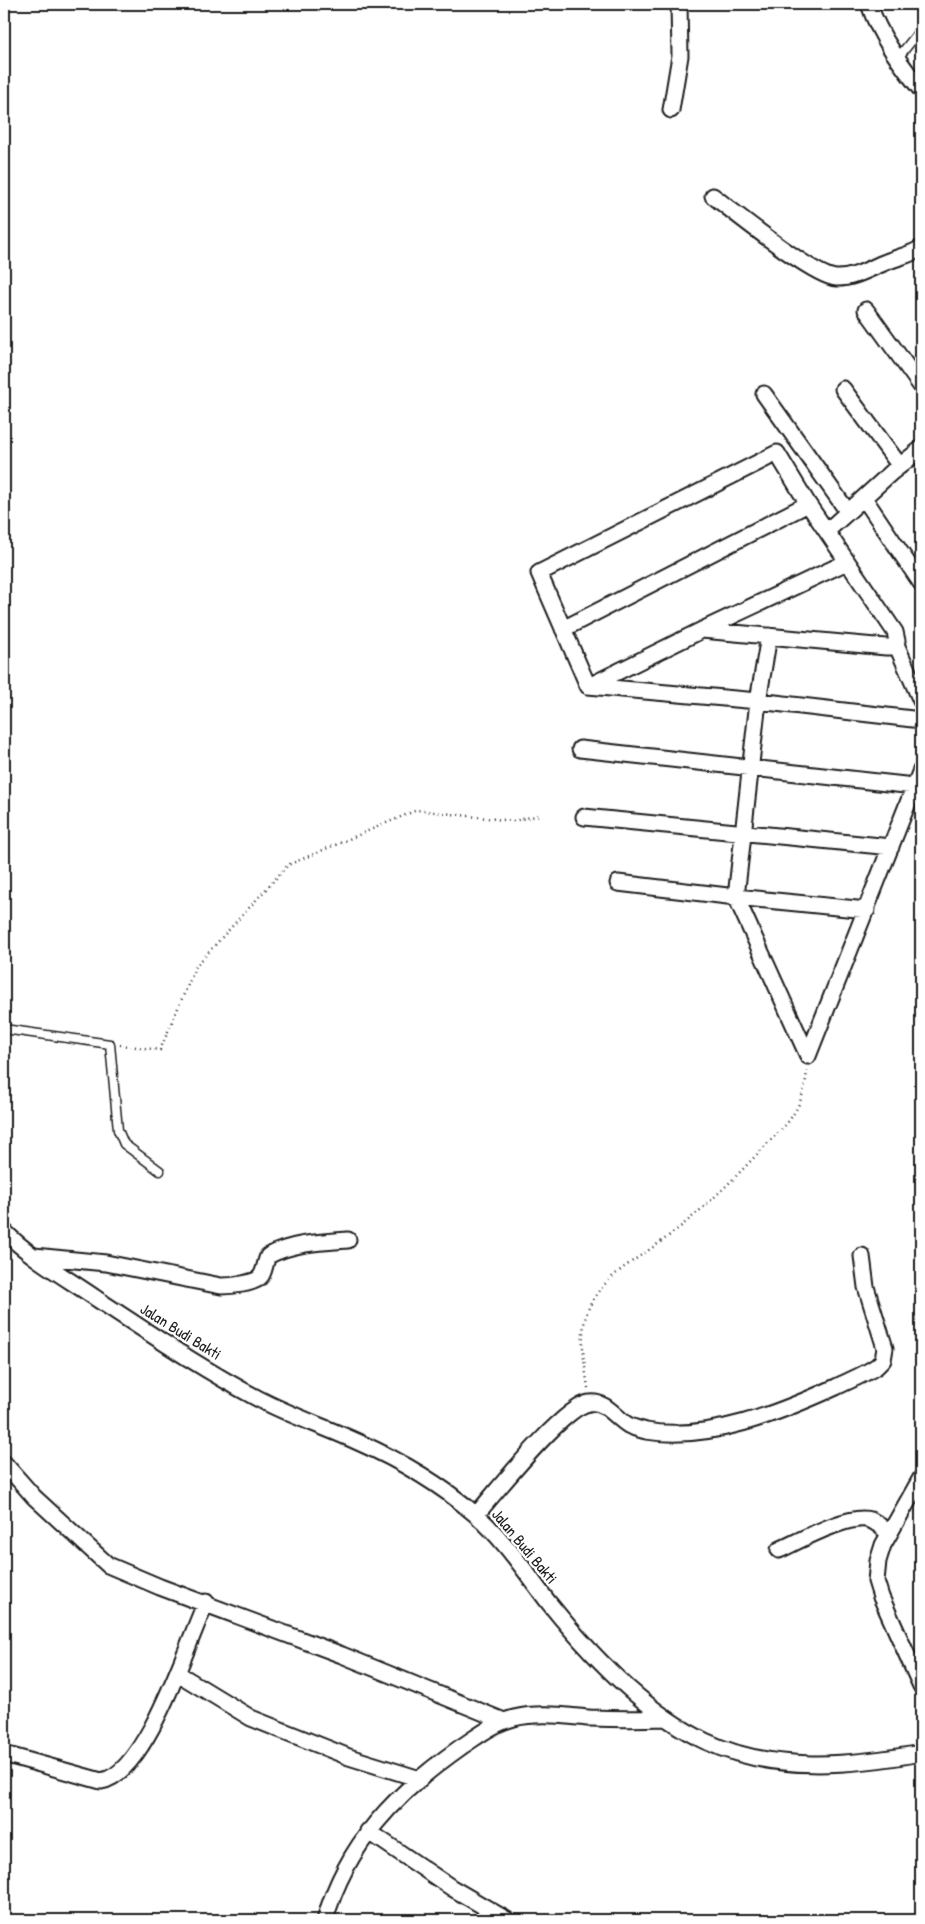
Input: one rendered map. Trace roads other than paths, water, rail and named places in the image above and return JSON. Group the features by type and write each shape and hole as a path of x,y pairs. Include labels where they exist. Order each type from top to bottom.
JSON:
{"street":[{"path":"671,110 680,56 678,4"},
{"path":"869,4 884,37 897,59 921,90"},
{"path":"713,196 791,254 819,272 833,278 848,278 891,260 911,254 921,248"},
{"path":"866,310 921,386"},
{"path":"843,390 900,466"},
{"path":"764,394 848,512"},
{"path":"588,686 538,573 777,454 808,504 895,632 896,644 921,701"},
{"path":"827,531 900,466 920,454"},
{"path":"864,498 921,584"},
{"path":"563,629 808,504"},
{"path":"588,686 847,562"},
{"path":"702,630 886,647 893,647 896,644"},
{"path":"769,636 758,701 736,897 808,1056 921,770"},
{"path":"588,686 758,701 921,720"},
{"path":"580,749 914,786"},
{"path":"584,817 891,847"},
{"path":"618,883 867,910"},
{"name":"Jalan Budi Bakti","path":"4,1231 33,1256 151,1334 258,1398 361,1443 424,1476 476,1515 504,1544 583,1643 626,1684 683,1730 750,1758 814,1764 884,1760 921,1753"},
{"path":"33,1256 106,1263 221,1286 232,1286 258,1280 262,1276 268,1256 281,1250 313,1243 348,1240"},
{"path":"476,1515 541,1440 573,1412 590,1403 603,1405 628,1425 640,1430 675,1433 706,1430 777,1412 871,1370 883,1360 885,1348 866,1287 862,1256"},
{"path":"4,1463 34,1497 108,1565 160,1587 206,1602 384,1671 504,1721"},
{"path":"921,1478 889,1533 878,1561 877,1587 921,1686"},
{"path":"779,1550 826,1528 858,1519 871,1520 889,1533"},
{"path":"4,1754 101,1781 114,1777 143,1745 152,1728 206,1602"},
{"path":"177,1673 251,1718 349,1757 420,1779"},
{"path":"325,1920 343,1870 368,1831 390,1806 420,1779 484,1731 504,1721 537,1715 622,1719 666,1718"},
{"path":"368,1831 452,1888 507,1920"}],"lane":[{"path":"897,59 921,29"},
{"path":"4,1029 110,1044 120,1138 124,1144 160,1171"}]}
